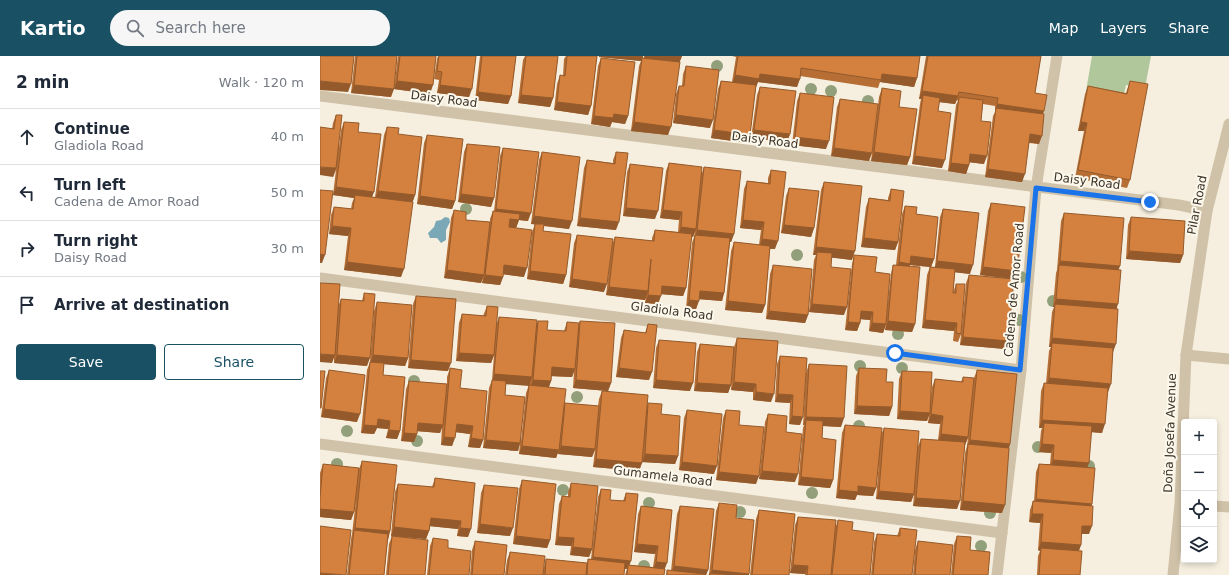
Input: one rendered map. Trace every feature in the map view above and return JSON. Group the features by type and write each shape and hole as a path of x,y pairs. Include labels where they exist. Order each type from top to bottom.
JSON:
{"street":[{"name":"Cadena de Amor Road","path":"997,575 1020,370 1036,188 1057,56"},
{"name":"Daisy Road","path":"320,96 1179,206 1207,211"},
{"name":"Pilar Road","path":"1196,293 1207,211 1229,124"},
{"name":"Gladiola Road","path":"320,278 1020,370"},
{"name":"Doña Josefa Avenue","path":"1182,491 1186,355 1196,293"},
{"path":"1186,355 1229,359"},
{"name":"Gumamela Road","path":"320,444 1002,533"},
{"path":"1217,506 1229,507"},
{"name":"Doña Josefa Avenue","path":"1173,575 1181,511"}],"green space":[{"path":"1092,56 1151,56 1145,88 1126,85 1123,98 1086,91"}],"water":[{"path":"445,217 449,218 450,222 446,230 446,240 441,243 437,238 430,238 428,233 434,227 436,221"}],"building":[{"path":"320,56 354,56 351,84 320,81"},
{"path":"357,56 397,56 394,89 354,85"},
{"path":"400,56 436,56 433,85 397,81"},
{"path":"439,56 476,56 472,89 440,85 442,72 437,71"},
{"path":"482,56 516,56 511,96 478,92"},
{"path":"526,56 558,56 553,98 521,95"},
{"path":"567,56 597,56 591,106 557,102 560,75 565,76"},
{"path":"738,56 920,56 917,78 882,74 881,80 801,68 800,79 760,74 759,79 735,75"},
{"path":"928,56 1041,56 1035,93 1047,95 1044,111 997,104 998,98 959,92 958,96 922,91"},
{"path":"601,58 635,62 628,116 614,114 613,118 594,116"},
{"path":"642,58 680,62 671,127 634,122"},
{"path":"686,66 719,70 713,120 676,115 679,86 684,86"},
{"path":"721,81 756,85 750,135 714,130"},
{"path":"1130,81 1148,84 1130,180 1078,170 1087,123 1081,122 1088,86 1127,94"},
{"path":"760,87 796,91 790,134 754,130"},
{"path":"882,88 901,91 899,107 917,109 910,157 874,152"},
{"path":"800,93 834,97 829,141 795,137"},
{"path":"923,95 940,98 938,111 951,113 945,160 915,156"},
{"path":"959,97 983,100 981,121 991,122 987,156 970,154 969,165 951,163"},
{"path":"840,99 878,104 872,153 834,148"},
{"path":"996,108 1044,114 1042,136 1030,134 1025,174 988,169"},
{"path":"336,115 342,115 336,168 320,167 320,127 334,129"},
{"path":"344,122 359,123 358,132 381,134 374,192 336,187"},
{"path":"387,127 399,128 398,134 422,137 415,195 378,191"},
{"path":"427,135 463,139 455,201 420,196"},
{"path":"467,144 500,147 494,198 461,194"},
{"path":"503,148 539,152 531,213 496,209"},
{"path":"542,152 580,157 572,221 534,216"},
{"path":"616,152 628,153 619,222 580,218 587,160 615,164"},
{"path":"669,163 702,167 696,229 681,227 682,212 663,210"},
{"path":"630,164 663,168 658,211 626,208"},
{"path":"704,167 741,171 734,234 697,230"},
{"path":"771,170 786,172 778,241 762,239 764,222 743,220 747,181 770,184"},
{"path":"824,182 862,186 855,251 816,247"},
{"path":"789,188 819,191 814,228 784,225"},
{"path":"891,189 904,191 898,242 864,238 869,198 890,201"},
{"path":"320,190 333,191 325,255 320,254"},
{"path":"355,195 413,202 404,269 347,262 351,228 332,226 334,207 353,209"},
{"path":"991,203 1025,207 1017,271 983,267"},
{"path":"905,206 917,207 916,214 938,217 934,259 911,256 910,264 899,262"},
{"path":"943,209 979,213 973,265 937,261"},
{"path":"454,210 466,212 466,220 490,222 484,275 447,270"},
{"path":"493,211 520,214 519,220 510,219 509,227 532,230 527,268 504,265 503,277 485,275"},
{"path":"1064,213 1124,218 1120,266 1060,261"},
{"path":"1131,217 1185,221 1183,255 1129,251"},
{"path":"535,224 544,224 543,231 571,234 566,275 530,271"},
{"path":"655,230 692,234 686,288 662,286 661,296 648,295 651,259 648,291 609,287 615,237 654,241"},
{"path":"577,235 613,239 607,284 572,279"},
{"path":"695,235 730,238 724,293 700,291 699,301 689,300"},
{"path":"734,242 770,246 765,305 728,301"},
{"path":"817,252 832,253 831,267 851,269 847,307 812,304"},
{"path":"854,255 877,257 875,272 890,274 886,324 872,323 873,312 861,311 860,323 848,322"},
{"path":"773,265 812,269 808,315 769,311"},
{"path":"893,265 920,267 915,324 888,321"},
{"path":"1059,265 1121,270 1118,304 1056,299"},
{"path":"930,267 955,269 953,293 956,293 956,284 965,284 961,334 956,333 957,323 925,320"},
{"path":"969,275 1014,279 1008,341 963,337"},
{"path":"320,283 340,284 335,355 320,354"},
{"path":"364,293 375,294 370,358 337,355 341,299 364,301"},
{"path":"416,296 456,299 451,363 411,360"},
{"path":"377,302 412,305 408,358 373,355"},
{"path":"1055,304 1118,309 1116,344 1052,338"},
{"path":"487,306 498,307 494,355 459,353 462,314 486,316"},
{"path":"499,317 537,320 532,377 494,374"},
{"path":"538,321 548,321 547,330 566,331 567,322 579,323 575,369 552,367 551,381 533,380"},
{"path":"580,321 615,323 611,383 576,380"},
{"path":"648,324 657,325 652,372 619,368 624,330 646,333"},
{"path":"737,338 778,341 774,394 756,392 756,384 734,382"},
{"path":"659,340 696,343 693,383 656,380"},
{"path":"1052,343 1113,348 1111,384 1049,378"},
{"path":"700,344 734,347 731,385 697,383"},
{"path":"780,356 807,358 803,417 792,416 793,395 778,394"},
{"path":"370,362 384,363 383,375 405,377 400,431 389,430 390,421 378,419 377,426 364,425"},
{"path":"809,364 847,366 844,418 806,417"},
{"path":"450,368 462,370 460,388 487,391 483,440 471,438 473,426 457,424 455,438 444,437"},
{"path":"859,368 887,369 886,382 893,382 892,407 857,406"},
{"path":"329,370 365,375 360,414 324,409"},
{"path":"977,370 1017,374 1010,444 970,440"},
{"path":"320,371 325,371 321,408 320,408"},
{"path":"902,371 932,372 930,413 900,411"},
{"path":"963,377 974,378 968,437 941,434 943,416 931,414 935,379 963,382"},
{"path":"492,380 506,381 505,395 525,397 520,443 486,440"},
{"path":"409,381 447,384 443,425 418,423 417,434 404,433"},
{"path":"1044,383 1108,388 1105,424 1042,420"},
{"path":"529,385 566,389 559,450 522,446"},
{"path":"602,391 648,395 642,463 596,459"},
{"path":"565,403 599,406 595,449 561,446"},
{"path":"648,403 662,404 661,414 680,416 678,456 645,454"},
{"path":"687,410 722,414 717,466 682,462"},
{"path":"726,410 740,411 739,425 764,427 759,476 719,472"},
{"path":"768,414 787,416 786,432 802,434 798,474 762,471"},
{"path":"806,420 823,421 822,438 836,440 833,480 801,477"},
{"path":"1044,423 1092,426 1089,463 1053,460 1054,445 1042,444"},
{"path":"845,425 882,428 876,488 858,486 858,492 839,490"},
{"path":"884,428 919,431 914,494 879,491"},
{"path":"921,439 965,442 960,501 916,498"},
{"path":"968,444 1009,448 1005,505 963,501"},
{"path":"362,461 397,465 390,531 355,528"},
{"path":"323,464 359,468 354,512 320,509"},
{"path":"1039,464 1095,468 1092,504 1036,499"},
{"path":"435,478 475,483 471,529 460,528 461,521 431,518 429,531 394,527 398,484 434,487"},
{"path":"522,480 556,484 550,540 516,536"},
{"path":"571,483 598,486 592,549 573,547 574,538 558,537 562,496 570,497"},
{"path":"484,485 518,488 513,528 480,524"},
{"path":"601,489 611,490 610,500 625,501 626,493 638,494 631,561 593,557"},
{"path":"1033,501 1093,506 1092,526 1082,526 1081,545 1041,542 1043,514 1032,514"},
{"path":"719,503 737,505 736,518 754,520 749,574 712,570"},
{"path":"641,506 672,510 667,563 656,562 658,546 637,544"},
{"path":"680,506 714,509 708,570 674,566"},
{"path":"759,510 795,514 789,575 752,575"},
{"path":"798,517 836,520 831,575 807,575 808,566 793,565"},
{"path":"838,520 853,522 852,530 874,533 870,575 832,575"},
{"path":"320,526 351,530 346,575 320,573"},
{"path":"900,528 917,530 912,575 873,575 877,534 900,536"},
{"path":"354,530 388,534 384,575 349,575"},
{"path":"392,536 428,540 425,575 388,575"},
{"path":"957,536 971,537 970,550 990,552 988,575 953,575"},
{"path":"433,538 448,540 448,548 471,551 469,575 429,575"},
{"path":"475,541 507,545 504,575 472,575"},
{"path":"918,541 953,545 950,575 915,575"},
{"path":"1041,548 1082,551 1080,575 1039,575"},
{"path":"510,552 545,556 543,575 507,575"},
{"path":"546,559 587,563 586,575 545,575"},
{"path":"588,559 625,563 624,575 587,575"},
{"path":"628,565 665,569 664,575 627,575"},
{"path":"667,570 705,574 705,575 667,575"},
{"path":"710,573 725,574 725,575 709,575"}],"route":[{"path":"895,353 1020,370 1036,188 1150,202"}]}
